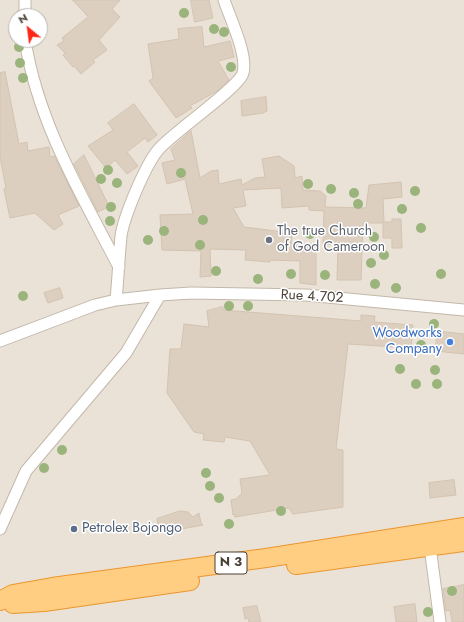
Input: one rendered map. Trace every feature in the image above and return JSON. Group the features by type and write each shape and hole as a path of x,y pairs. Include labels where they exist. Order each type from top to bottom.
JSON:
{"highway":[{"name":"N 3","path":"0,602 13,594 52,587 274,557 464,527"},
{"name":"N 3","path":"0,602 44,602 464,542"}],"street":[{"path":"116,300 122,235 140,183 158,150 186,124 235,84 243,74 244,64 242,52 224,0"},
{"path":"26,48 30,70 45,118 63,159 119,267"},
{"path":"0,528 26,471 126,353 160,295"},
{"name":"Rue 4.702","path":"0,341 95,305 116,300 160,295 306,295 464,310"},
{"path":"430,547 440,622"}],"shaded area":[{"path":"0,0 464,0 464,622 0,622"}],"building":[{"path":"73,0 120,0 112,9 120,17 99,40 107,50 93,60 95,62 81,74 63,55 65,53 57,45 64,41 62,38 88,17"},
{"path":"191,0 209,0 213,18 195,22"},
{"path":"202,27 204,47 230,41 234,57 218,61 229,80 217,91 190,106 192,108 176,118 149,81 153,78 148,44 179,39 178,29"},
{"path":"5,72 19,144 27,142 28,151 49,147 50,157 54,156 79,206 58,215 63,224 54,230 35,213 10,218 4,189 6,188 0,157 0,73"},
{"path":"266,97 267,111 242,116 241,101"},
{"path":"134,104 157,135 148,142 145,138 127,152 138,166 127,174 115,160 106,168 88,146 113,130 108,123"},
{"path":"191,131 200,178 211,171 218,170 219,184 241,179 242,185 255,178 265,177 262,159 279,156 294,166 295,178 302,176 303,190 320,191 326,196 325,207 366,208 369,185 401,182 402,197 383,199 384,222 392,222 392,219 401,219 402,248 392,248 392,238 383,238 383,223 363,223 361,280 337,280 338,245 323,244 324,211 309,210 309,206 282,208 281,188 243,190 246,206 233,208 244,227 292,233 291,243 316,244 316,285 300,283 300,261 270,260 270,262 245,260 246,250 210,249 211,276 200,277 201,251 162,250 160,215 193,214 185,179 167,184 162,163 175,160 171,149"},
{"path":"84,155 107,202 108,207 98,212 74,164"},
{"path":"60,288 63,298 48,303 44,293"},
{"path":"223,307 223,310 361,321 361,315 375,316 374,322 413,325 411,348 348,344 336,449 343,450 343,507 293,514 289,508 235,517 234,514 233,515 231,500 236,499 242,493 240,479 270,475 250,441 225,437 224,442 203,440 204,434 194,432 167,393 170,349 181,349 184,324 209,327 207,311"},
{"name":"Woodworks Company","path":"438,331 464,334 464,354 435,351"},
{"path":"454,480 456,495 430,498 429,483"},
{"path":"180,511 188,512 193,517 199,513 201,523 203,525 160,533 157,519"},
{"path":"464,585 464,622 452,622 450,610 446,611 443,589"},
{"path":"415,604 417,622 396,622 394,607"},
{"path":"257,606 261,622 249,622 248,618 245,619 243,608"}],"place":[{"name":"The true Church of God Cameroon","path":"269,240"},
{"name":"Woodworks Company","path":"450,342"},
{"name":"Petrolex Bojongo","path":"74,529"}]}
